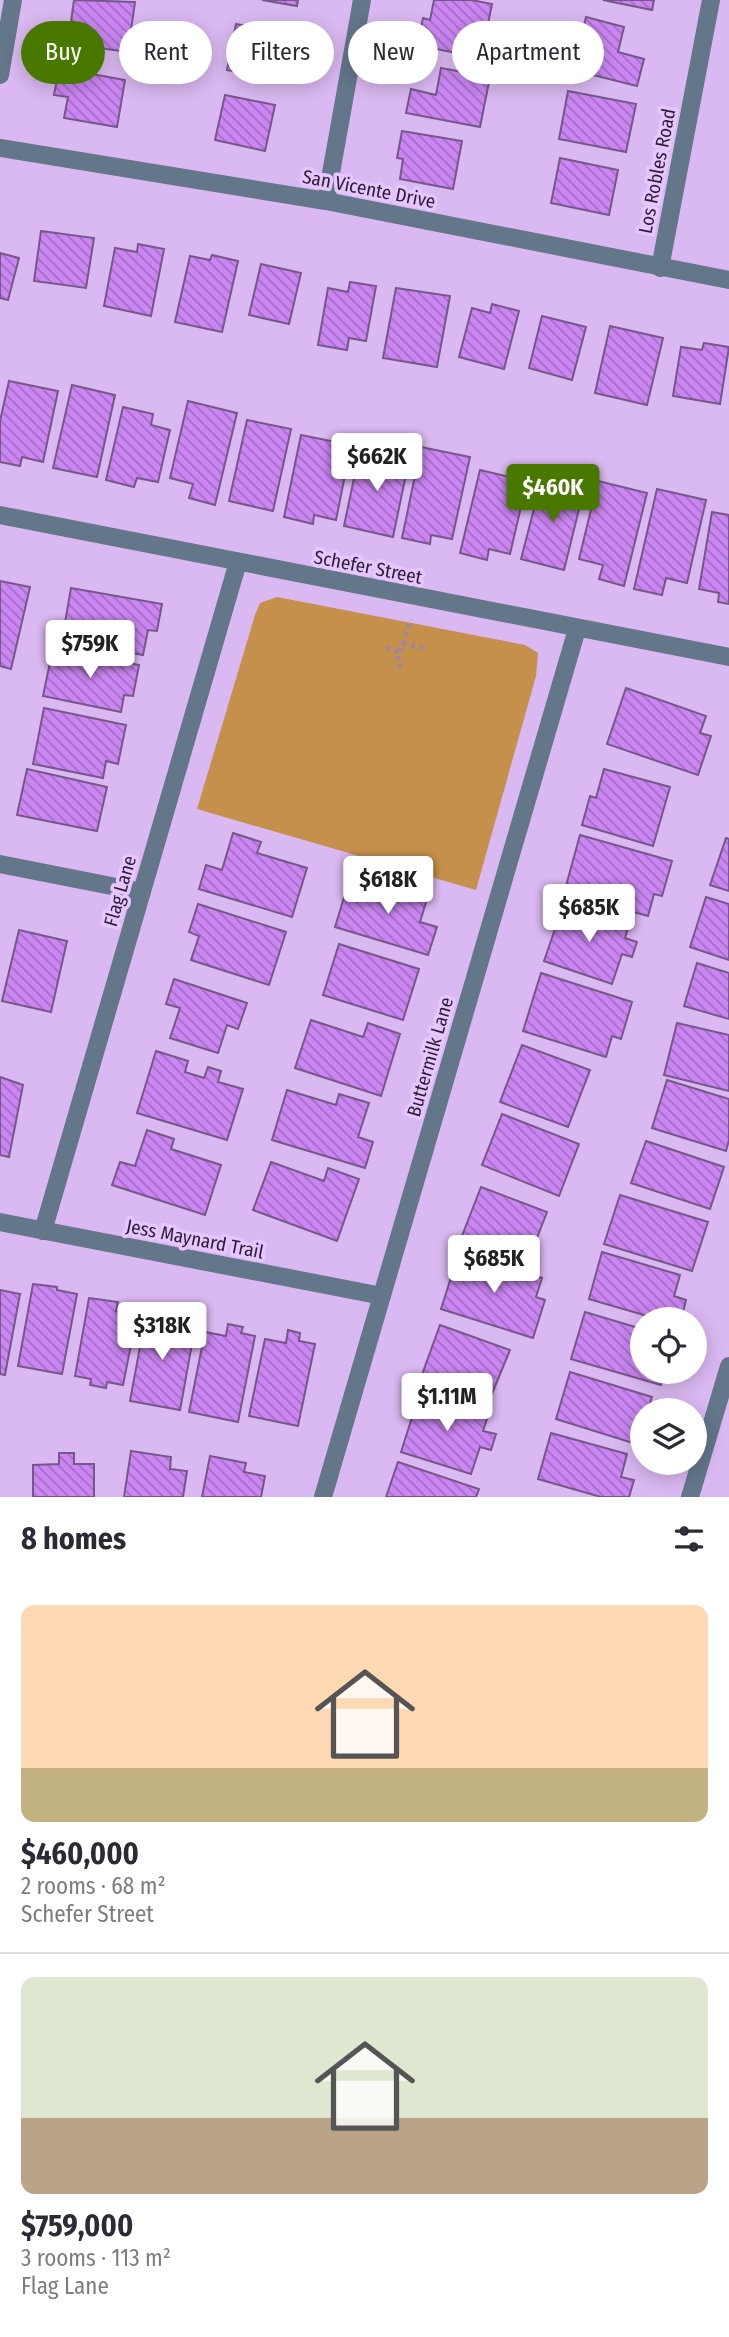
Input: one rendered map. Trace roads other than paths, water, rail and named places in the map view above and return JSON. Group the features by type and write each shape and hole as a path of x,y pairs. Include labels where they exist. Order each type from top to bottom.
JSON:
{"street":[{"path":"0,75 13,0"},
{"path":"326,201 362,0"},
{"name":"Los Robles Road","path":"660,268 711,0"},
{"name":"San Vicente Drive","path":"0,148 326,201 729,280"},
{"name":"Schefer Street","path":"0,515 729,657"},
{"name":"Flag Lane","path":"43,1231 238,562"},
{"name":"Buttermilk Lane","path":"323,1497 577,629"},
{"path":"0,864 142,892"},
{"name":"Jess Maynard Trail","path":"0,1222 382,1296"},
{"path":"690,1497 729,1366"}]}
